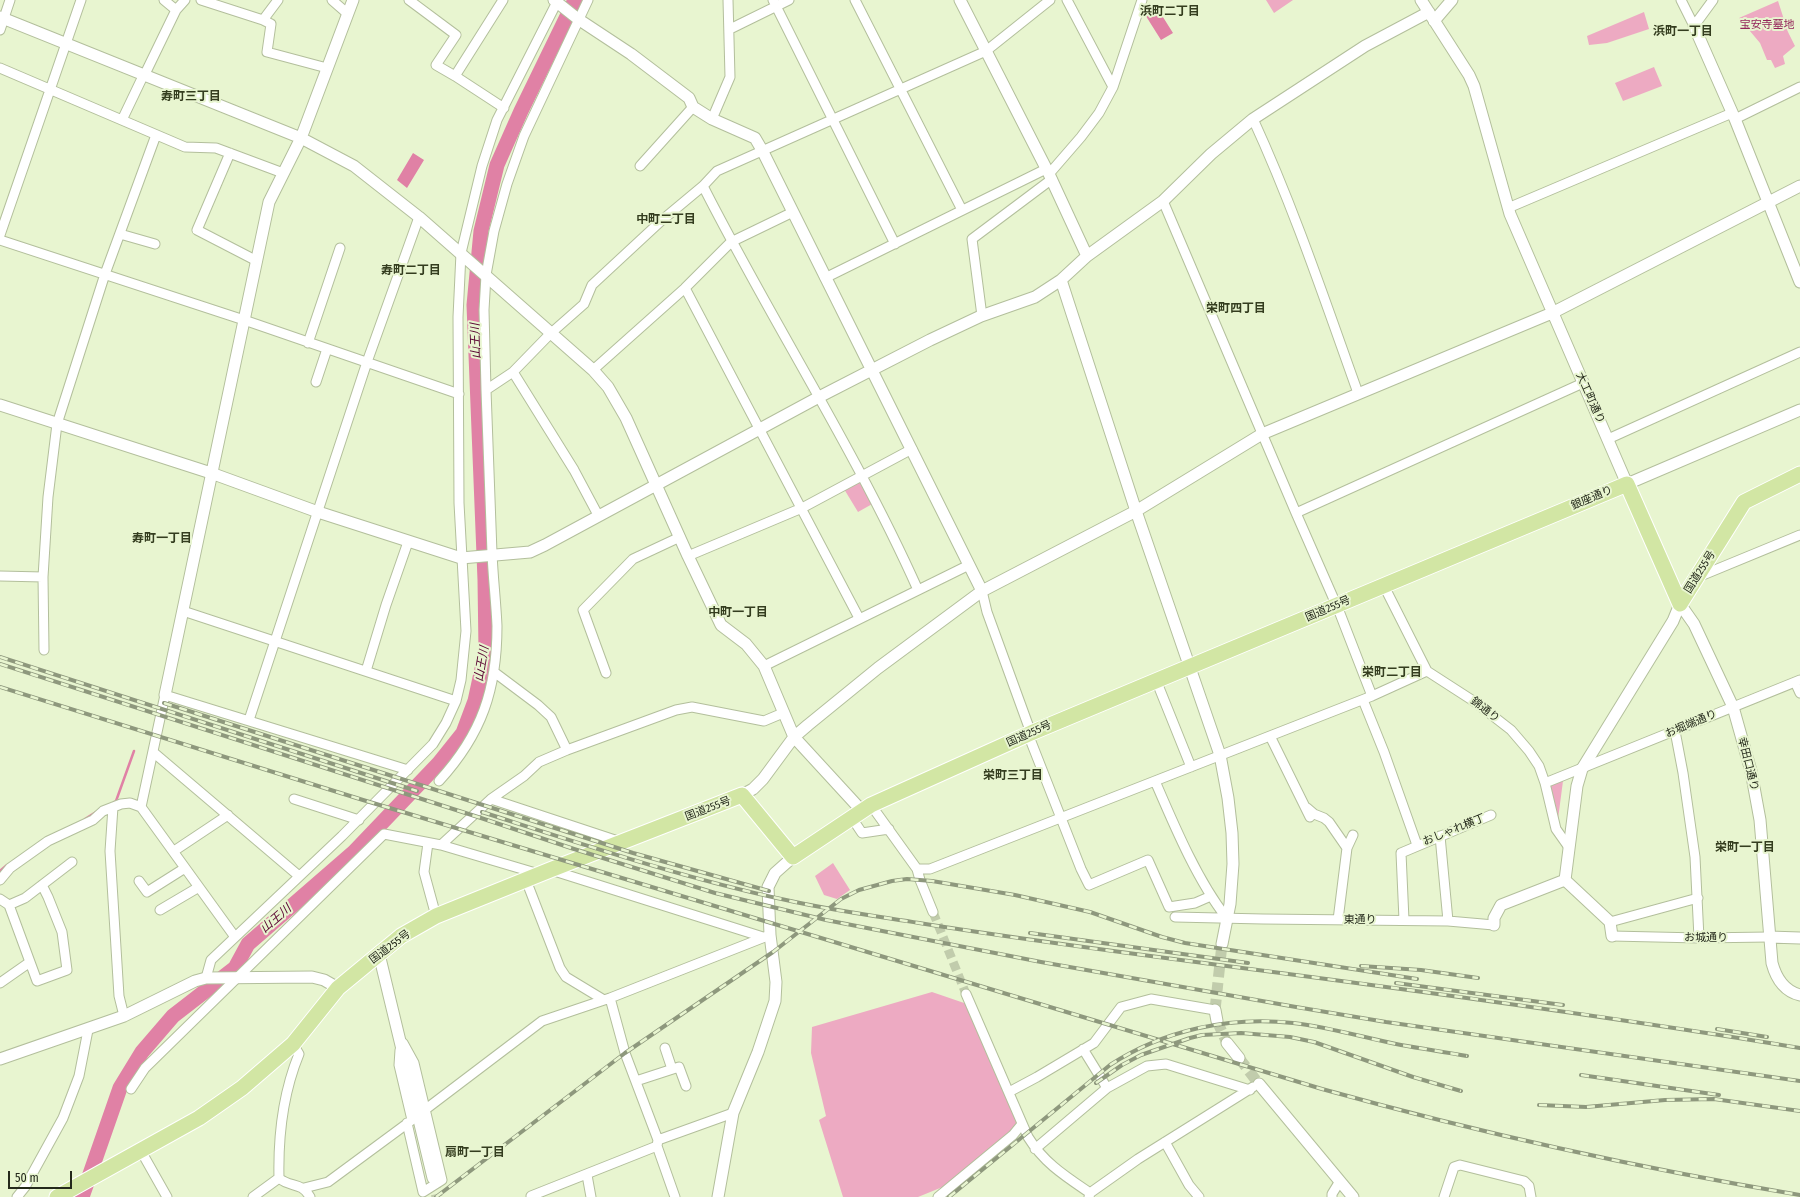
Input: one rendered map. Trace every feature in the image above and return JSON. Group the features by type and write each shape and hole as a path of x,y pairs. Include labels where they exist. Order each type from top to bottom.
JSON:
{"highway":[{"name":"国道255号","path":"1680,604 1744,502 1800,474"},
{"name":"銀座通り","path":"1384,586 1627,484"},
{"name":"国道255号","path":"1627,484 1680,604"},
{"name":"国道255号","path":"61,1194 199,1118 242,1088 294,1044 338,988 401,936 436,916 742,795 793,857 862,811 1030,733 1384,586"}],"street":[{"path":"0,30 2,17 10,0"},
{"path":"0,235 81,0"},
{"path":"164,0 176,10"},
{"path":"122,120 176,10 185,0"},
{"path":"201,0 271,24 267,52 327,68"},
{"path":"263,20 278,0"},
{"path":"332,0 348,14"},
{"path":"141,807 166,695 269,202 282,173 301,138 353,0"},
{"path":"409,0 456,35 436,65 504,108"},
{"path":"455,76 503,0"},
{"path":"439,781 454,765 481,722 492,686 494,672 497,626 492,556 484,310 486,275 494,231 524,136 577,18 588,0"},
{"path":"712,119 730,77 730,29 728,0"},
{"path":"730,29 775,3 789,0"},
{"path":"855,0 962,210"},
{"path":"960,0 1049,174 1088,256"},
{"path":"486,390 512,372 550,334 584,304 592,285 661,221 703,186 717,171 900,88 986,51 1050,0"},
{"path":"1067,0 1113,87"},
{"path":"982,316 972,239 1049,174 1099,113 1113,87 1142,0"},
{"name":"大工町通り","path":"1421,0 1469,75 1474,86 1508,208 1526,254 1627,484"},
{"path":"0,405 211,474 408,542 461,558 530,552 872,370 982,316 1035,297 1061,280 1088,256 1163,200 1206,159 1253,119 1365,46 1432,17 1452,0"},
{"path":"1681,0 1694,26 1733,116 1800,282"},
{"path":"1694,26 1713,0"},
{"path":"206,978 211,960 358,820 433,744 446,723 456,701 462,680 466,631 459,503 458,317 462,254 482,166 498,120 557,2 577,18 631,54 689,98 693,107 712,119 755,138 982,591 987,612 1061,819 1089,885 1148,860 1169,907 1194,903 1211,896"},
{"path":"775,3 895,244"},
{"path":"2,17 301,138 354,166 419,217 486,275 550,334 593,370 608,386 616,399 721,626 746,644 764,666 794,738 862,811 889,830 918,869 920,880 933,912"},
{"path":"0,68 156,136 185,147 216,148 282,173"},
{"path":"1508,208 1800,87"},
{"path":"640,166 693,107"},
{"path":"1253,119 1267,149 1311,262 1358,393"},
{"path":"44,650 43,577 48,497 57,424 105,274 156,136"},
{"path":"230,153 197,230 257,261"},
{"path":"826,278 962,210 1049,174"},
{"path":"703,186 731,242 819,397 861,477 881,511 918,590"},
{"path":"742,795 753,789 763,779 794,738 878,668 982,591 1136,511 1262,434 1552,314 1800,186"},
{"path":"1163,200 1262,434 1337,605 1384,752 1417,845"},
{"path":"593,370 685,288 731,242 793,212"},
{"path":"249,720 367,362 419,217"},
{"path":"120,234 154,244"},
{"path":"0,240 244,320 459,394"},
{"path":"308,343 340,248"},
{"path":"1061,280 1136,511 1220,755 1228,792 1233,864 1230,904 1226,917 1222,944"},
{"path":"685,288 859,618"},
{"path":"316,382 327,349"},
{"path":"1608,439 1800,352"},
{"path":"512,372 574,470 598,515"},
{"path":"1296,513 1583,383"},
{"name":"銀座通り","path":"1627,484 1800,410"},
{"path":"688,556 802,508 912,449"},
{"path":"1697,577 1800,535"},
{"path":"606,673 583,610 633,559 680,537"},
{"path":"366,671 386,605 408,542"},
{"path":"764,666 859,618 969,566"},
{"path":"0,576 43,577"},
{"path":"918,869 930,869 1061,819 1367,698 1427,671 1384,586"},
{"path":"1565,880 1576,786 1582,769 1673,620 1680,604"},
{"name":"幸田口通り","path":"1680,604 1694,624 1734,707 1751,771 1760,820 1769,937 1775,976 1793,994 1800,996"},
{"path":"183,611 456,701"},
{"name":"錦通り","path":"1427,671 1464,694 1510,730 1529,752 1538,766 1545,783 1556,829 1568,846"},
{"path":"494,672 538,705 551,717 567,750"},
{"path":"1156,680 1191,767"},
{"path":"1798,681 1800,693"},
{"name":"お堀端通り","path":"1545,783 1798,681"},
{"path":"166,695 408,770"},
{"path":"441,845 491,799 524,776 539,762 567,750 676,710 692,707 764,721 783,713"},
{"path":"1675,731 1683,773 1695,857 1698,898 1698,938"},
{"path":"1270,736 1310,817"},
{"path":"153,752 299,876"},
{"path":"1155,781 1175,827 1211,896 1226,917"},
{"path":"294,799 358,820"},
{"path":"491,799 621,842"},
{"path":"0,880 10,868 48,841 93,820 103,811 130,803 141,807 235,937"},
{"path":"1305,806 1314,814 1329,822 1347,848"},
{"path":"114,807 110,851 119,996 124,1016"},
{"path":"862,811 862,833 889,830"},
{"path":"174,851 228,815"},
{"name":"おしゃれ横丁","path":"1404,920 1401,853 1491,815"},
{"path":"131,1088 144,1068 384,834 441,845 538,875 766,936"},
{"path":"1338,920 1347,848 1353,835"},
{"path":"1440,836 1448,920"},
{"path":"428,843 424,872 436,916"},
{"path":"718,1197 733,1113 758,1052 775,1001 774,962 766,936 768,887 775,873 793,857"},
{"path":"9,905 25,898 72,862"},
{"path":"139,880 147,892 185,868"},
{"path":"538,875 560,968 566,977 607,999 658,1143 675,1197"},
{"path":"1565,880 1610,922 1612,936"},
{"path":"1494,925 1494,918 1501,905 1565,880"},
{"path":"0,899 9,905 37,982 67,970 62,932 42,885"},
{"path":"160,910 199,886"},
{"path":"1610,922 1698,898"},
{"name":"東通り","path":"1175,917 1338,920 1448,920 1494,925"},
{"path":"426,1109 542,1021 607,999 766,936"},
{"name":"お城通り","path":"1612,936 1800,938"},
{"path":"379,954 433,1178"},
{"path":"1,980 30,962"},
{"path":"0,1059 88,1030 124,1016 195,981 206,978 312,977 324,980 338,988"},
{"path":"966,994 1022,1124 1035,1149 1057,1171 1089,1195 1138,1159 1218,1111 1254,1087"},
{"path":"1009,1092 1038,1077 1094,1043 1121,1007 1151,999 1216,1015"},
{"path":"17,1197 26,1187 63,1118 79,1076 88,1030"},
{"path":"400,1038 414,1063 442,1180 423,1192 408,1123"},
{"path":"279,1178 283,1182 304,1188 328,1182 412,1120 399,1065 400,1038"},
{"path":"1227,1043 1239,1058"},
{"path":"253,1197 279,1178 286,1090 299,1054 294,1044"},
{"path":"665,1048 672,1069"},
{"path":"1083,1049 1107,1088"},
{"path":"1035,1149 1107,1088 1147,1066 1166,1064 1254,1087 1354,1197"},
{"path":"636,1081 679,1067 686,1086"},
{"path":"531,1196 587,1175 658,1143 733,1113"},
{"path":"938,1197 1013,1135 1022,1124"},
{"path":"1165,1142 1189,1185 1199,1197"},
{"path":"141,1151 167,1197"},
{"path":"1444,1197 1454,1167 1460,1165 1524,1181 1529,1186 1531,1197"},
{"path":"587,1175 591,1197"},
{"path":"1332,1197 1332,1194 1340,1181"},
{"path":"304,1188 310,1197"}],"green space":[{"path":"1266,0 1293,0 1274,13"},
{"name":"宝安寺墓地","path":"1778,1 1788,32 1795,46 1783,56 1785,64 1775,68 1771,60 1767,60 1760,43 1739,18"},
{"path":"1644,12 1649,29 1607,43 1589,45 1587,36"},
{"path":"1654,67 1662,86 1623,101 1615,83"},
{"path":"860,480 874,503 858,512 844,489"},
{"path":"1563,781 1558,819 1549,786"},
{"path":"833,863 850,890 837,899 824,895 815,876"},
{"path":"932,992 967,1004 1018,1123 1010,1133 945,1186 918,1197 843,1197 819,1120 826,1116 811,1053 812,1027"}],"shaded area":[{"path":"1156,6 1173,33 1161,40 1144,13"},
{"path":"413,153 424,160 407,188 397,180"}],"waterway":[{"name":"山王川","path":"82,1197 120,1088 142,1052 173,1016 235,968 248,944 354,852 439,763 463,733 475,701 486,650 485,580 474,305 481,231 497,165 521,111 575,0"},
{"path":"114,802 116,801 134,751"},
{"path":"85,819 96,812"},
{"path":"0,871 7,865"}],"tunnel":[{"path":"933,912 966,994"},
{"path":"1215,1010 1222,944"},
{"path":"1217,1021 1227,1043"},
{"path":"1239,1058 1259,1084"},
{"path":"433,1178 437,1197"}],"railway":[{"path":"0,657 417,791"},
{"path":"0,664 715,893 826,920 1041,962 1386,1022 1800,1081"},
{"path":"0,687 363,800 1322,1089 1500,1135 1619,1161 1800,1195"},
{"path":"164,703 633,853 769,891"},
{"path":"482,812 671,871 747,891 836,910 1032,940 1583,1014 1800,1048"},
{"path":"436,1197 625,1053 773,952 841,899 859,890 892,881 907,879 932,881 1015,895 1090,912 1162,937 1185,943 1417,979"},
{"path":"1030,933 1248,963"},
{"path":"1361,966 1421,970 1478,978"},
{"path":"1396,983 1563,1005"},
{"path":"949,1197 1110,1065 1131,1053 1175,1034 1221,1024 1269,1021 1306,1025 1401,1045 1467,1056"},
{"path":"1717,1029 1767,1037"},
{"path":"1096,1083 1122,1065 1141,1055 1190,1038 1202,1035 1241,1033 1290,1037 1314,1042 1413,1077 1461,1091"},
{"path":"1581,1075 1719,1095"},
{"path":"1539,1105 1586,1107 1665,1100 1714,1099 1800,1111"}],"district":[{"name":"浜町二丁目","path":"1170,12"},
{"name":"浜町一丁目","path":"1683,32"},
{"name":"寿町三丁目","path":"191,97"},
{"name":"中町二丁目","path":"666,220"},
{"name":"寿町二丁目","path":"411,271"},
{"name":"栄町四丁目","path":"1236,309"},
{"name":"寿町一丁目","path":"162,539"},
{"name":"中町一丁目","path":"738,613"},
{"name":"栄町二丁目","path":"1392,673"},
{"name":"栄町三丁目","path":"1013,776"},
{"name":"栄町一丁目","path":"1745,848"},
{"name":"扇町一丁目","path":"475,1153"}]}
